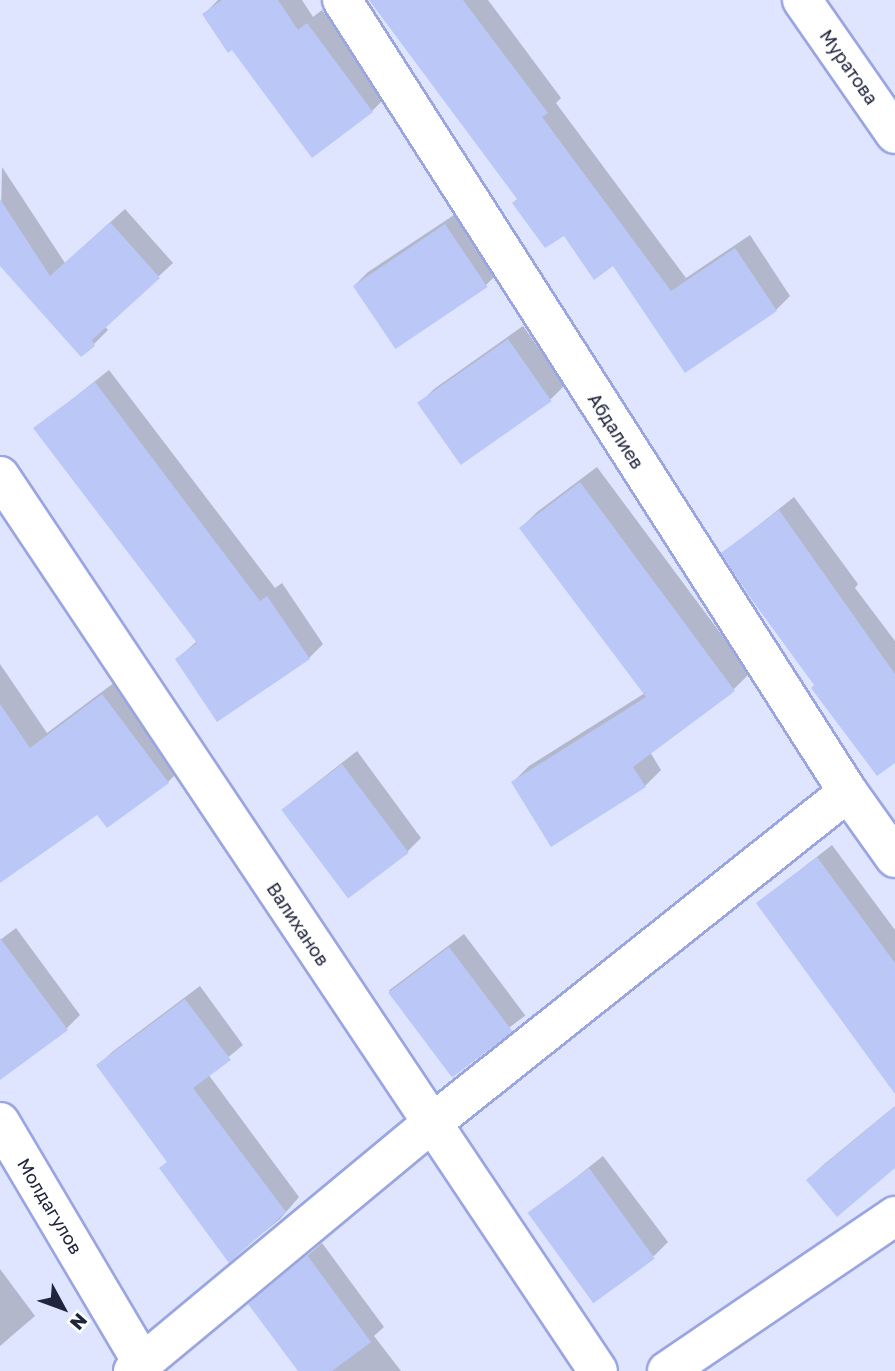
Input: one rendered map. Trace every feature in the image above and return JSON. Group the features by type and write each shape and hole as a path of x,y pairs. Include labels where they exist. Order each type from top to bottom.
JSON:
{"street":[{"name":"Абдалиев","path":"342,0 848,792 895,858"},
{"name":"Муратова","path":"802,0 895,134"},
{"name":"Валиханов","path":"0,476 598,1371"},
{"path":"138,1367 431,1124 848,792"},
{"name":"Молдагулов","path":"0,1122 138,1367"},
{"path":"667,1371 895,1216"}],"building":[{"path":"222,0 278,0 298,30 307,23 373,112 312,158 232,50 228,53 202,14"},
{"path":"369,0 463,0 548,113 542,117 671,291 735,248 777,311 685,373 613,266 594,280 564,236 545,248 512,203 517,199"},
{"path":"0,199 50,276 110,222 160,278 92,340 95,346 81,357 0,266"},
{"path":"445,224 487,287 395,349 353,286"},
{"path":"508,339 552,401 461,465 417,403"},
{"path":"95,382 260,601 267,596 310,659 217,722 175,659 197,643 33,428"},
{"path":"580,482 735,691 633,767 646,787 551,847 511,782 646,697 519,528"},
{"path":"779,510 895,674 895,763 877,776 811,688 814,685 721,553"},
{"path":"102,694 169,783 107,828 97,815 0,883 0,704 30,748"},
{"path":"342,764 409,853 348,898 281,810"},
{"path":"817,857 895,963 895,1094 756,903"},
{"path":"0,938 68,1030 0,1080"},
{"path":"449,947 513,1032 452,1077 388,993"},
{"path":"185,999 231,1060 193,1088 286,1212 229,1263 159,1168 167,1162 96,1065"},
{"path":"895,1106 895,1168 837,1217 806,1180"},
{"path":"589,1168 655,1259 593,1303 528,1213"},
{"path":"307,1255 371,1342 332,1371 298,1371 248,1304"}]}
